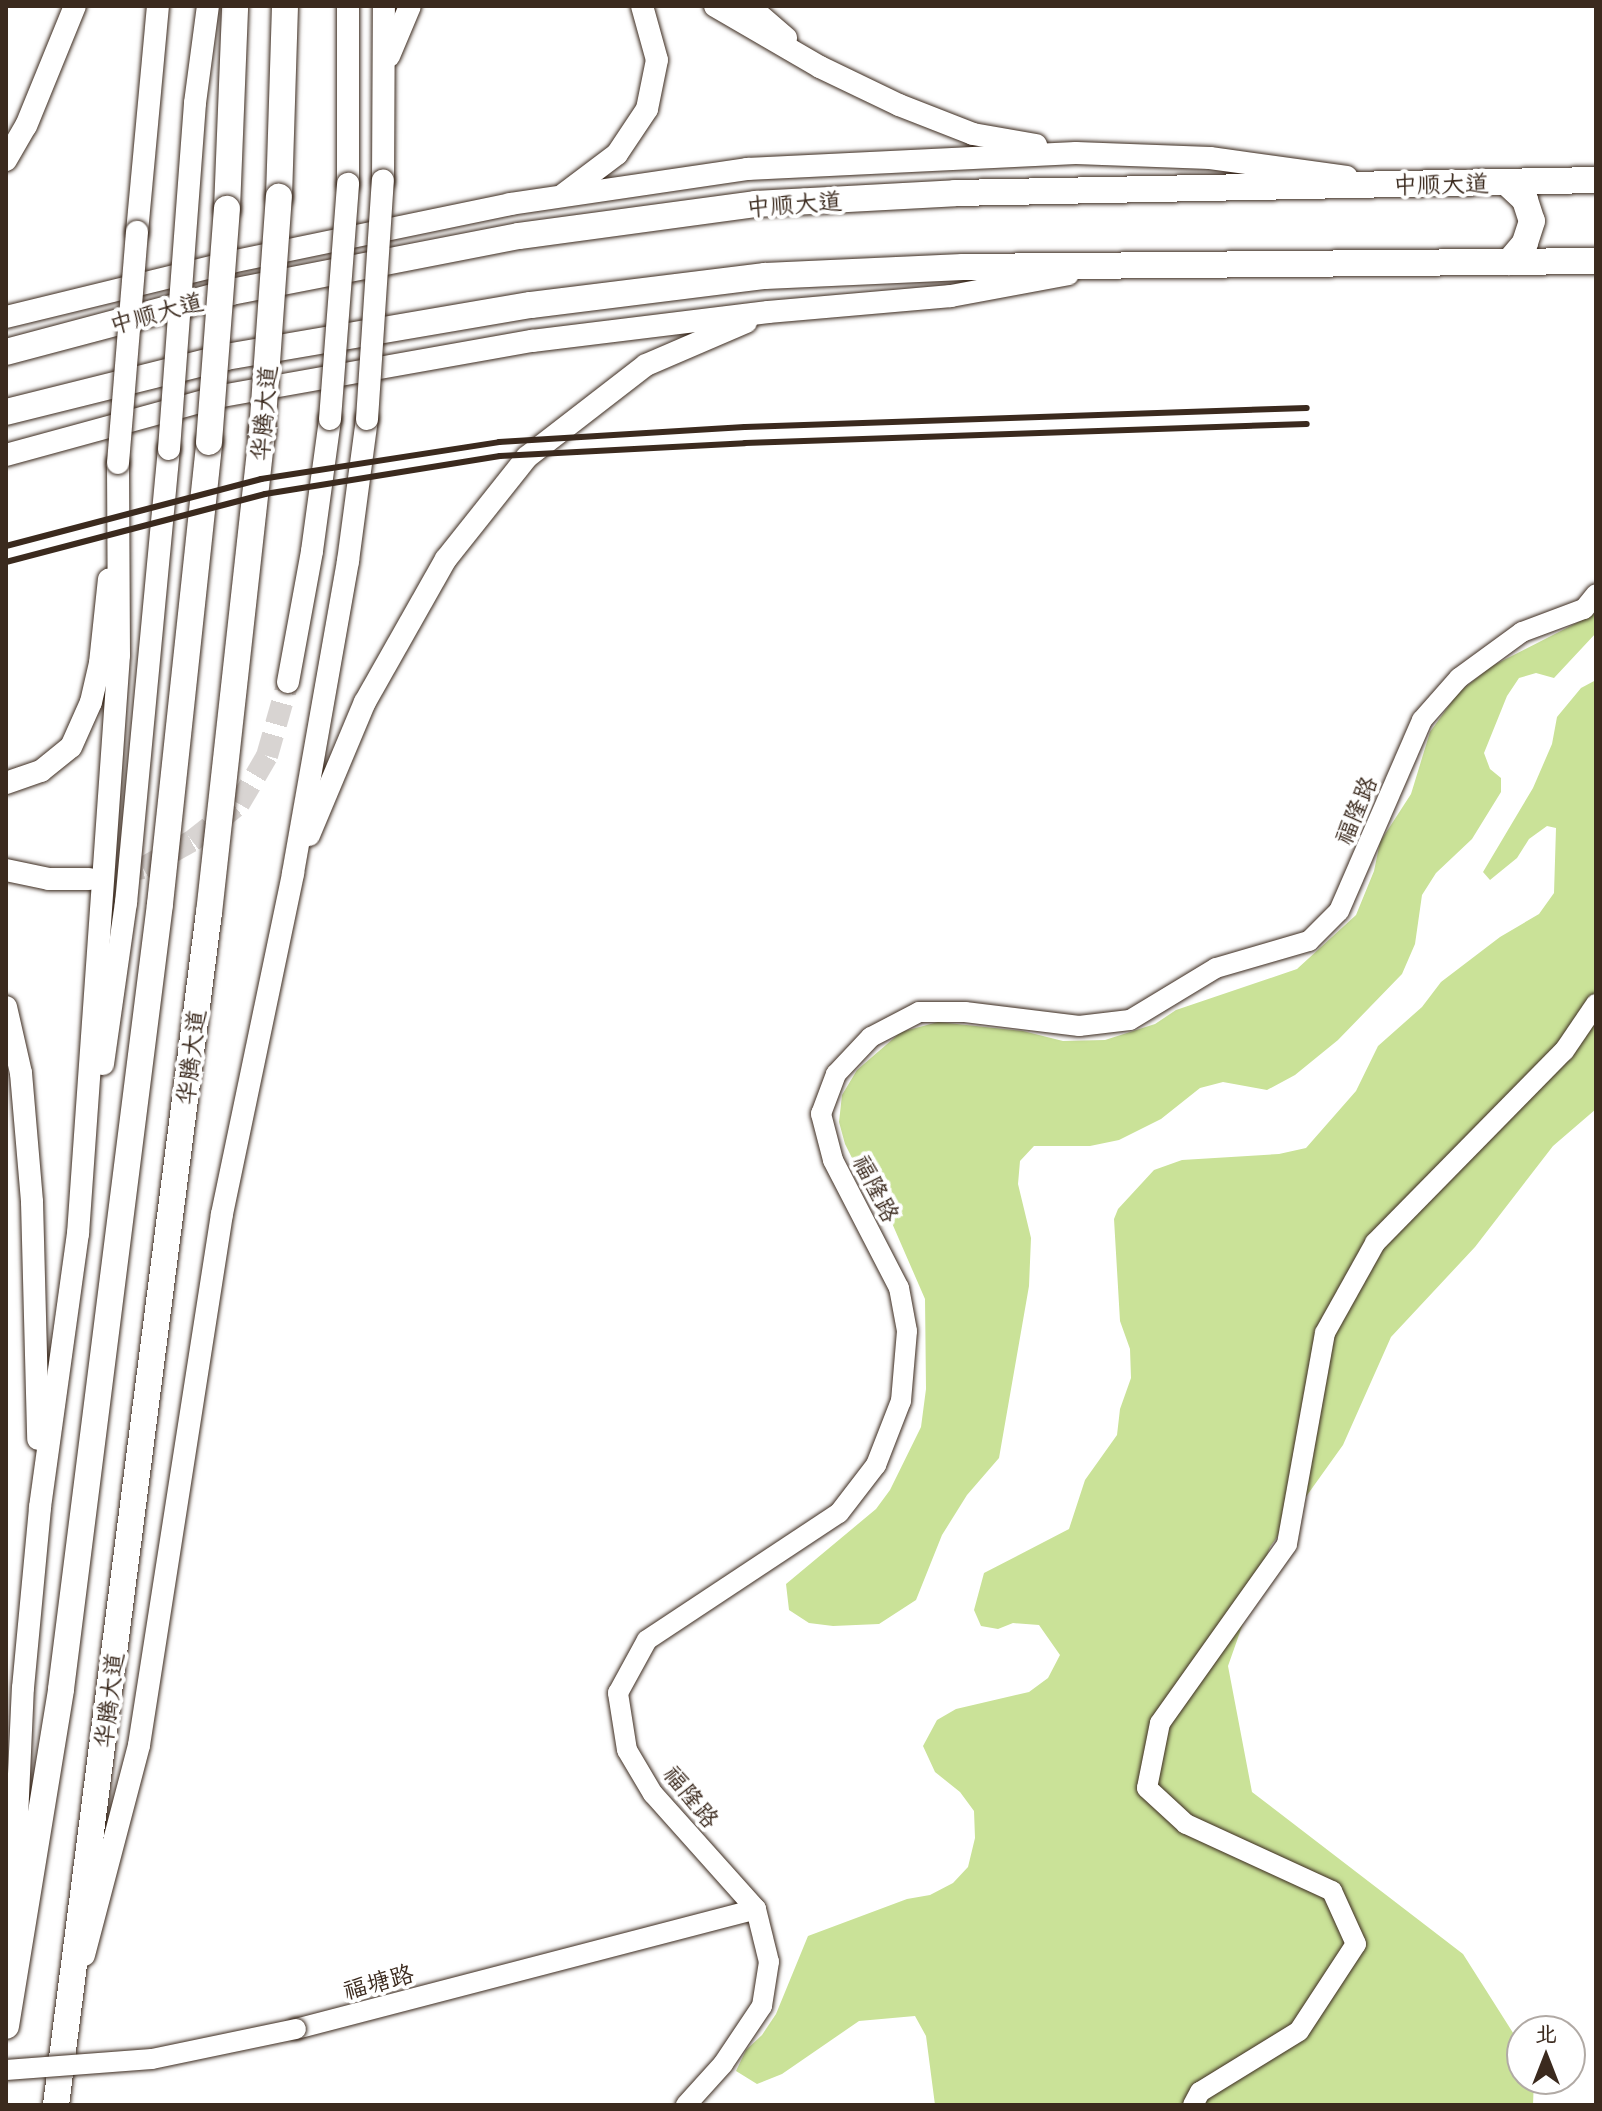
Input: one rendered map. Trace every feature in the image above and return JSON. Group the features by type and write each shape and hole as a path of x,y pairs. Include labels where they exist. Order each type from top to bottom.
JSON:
{"highway":[{"name":"华腾大道","path":"8,2014 65,1658 160,904 209,442 227,209 235,6"},
{"name":"华腾大道","path":"56,2105 209,913 262,432 279,197 285,6"},
{"name":"中顺大道","path":"6,352 246,289 519,236 755,204 955,193 1596,180"},
{"path":"1506,182 1525,200 1532,221 1525,243 1509,262"},
{"path":"6,412 226,357 531,305 765,276 1118,265 1596,261"}],"main road":[{"path":"6,160 26,126 75,6"},
{"path":"6,783 41,771 71,747 91,702 100,663 158,6"},
{"path":"8,2014 23,1688 40,1507 126,903 169,449 195,103 208,6"},
{"path":"288,682 312,551 330,419 348,184 348,6"},
{"path":"66,2026 139,1745 222,1214 293,873 348,561 367,419 383,181 384,6"},
{"path":"384,69 410,6"},
{"path":"561,196 617,154 647,109 657,60 642,6"},
{"path":"715,6 820,67 899,105 973,134 1076,153"},
{"path":"749,6 820,67"},
{"path":"6,317 231,262 561,196 747,169 1076,153 1210,158 1395,184"},
{"path":"6,455 222,396 532,341 768,312 951,296 1118,265"},
{"path":"293,873 365,702 446,559 527,457 646,365 768,312"},
{"path":"78,1234 119,655 121,607 116,494"},
{"path":"6,870 49,879 89,879"},
{"path":"6,1007 21,1073 32,1202 40,1507"}],"street":[{"name":"福隆路","path":"686,2105 723,2064 762,2006 769,1962 756,1909 653,1794 627,1750 618,1693 647,1640 839,1513 876,1465 901,1401 907,1331 899,1288 833,1160 821,1114 836,1074 871,1037 919,1012 965,1012 1079,1026 1130,1020 1216,968 1309,941 1339,911 1422,720 1459,678 1522,632 1584,609 1596,594"},
{"path":"1193,2105 1200,2092 1299,2031 1356,1944 1332,1891 1186,1824 1147,1788 1160,1723 1287,1544 1325,1333 1375,1243 1564,1051 1596,1004"},
{"name":"福塘路","path":"6,2070 152,2059 296,2029 756,1909"}],"green space":[{"path":"1596,613 1596,633 1554,678 1536,673 1519,678 1507,696 1484,753 1490,769 1501,778 1501,792 1472,839 1436,873 1422,895 1415,944 1402,974 1338,1040 1295,1075 1267,1090 1223,1082 1200,1088 1161,1119 1119,1140 1090,1146 1034,1146 1020,1161 1018,1184 1031,1238 1029,1286 999,1458 967,1495 942,1535 916,1600 879,1624 833,1626 809,1623 789,1610 786,1584 876,1509 890,1490 921,1427 926,1389 925,1299 885,1207 862,1178 845,1144 839,1122 842,1095 857,1070 901,1032 938,1022 1023,1031 1063,1041 1105,1040 1155,1024 1176,1010 1297,969 1356,915 1374,871 1380,842 1411,794 1430,732 1458,693 1492,666"},
{"path":"1596,680 1596,1109 1553,1146 1475,1247 1391,1337 1343,1445 1270,1547 1228,1666 1252,1792 1463,1954 1506,2022 1506,2095 1533,2095 1533,2105 935,2105 926,2036 915,2016 859,2021 782,2074 757,2084 736,2071 746,2050 762,2035 776,2014 808,1936 907,1899 930,1895 953,1883 968,1867 975,1838 974,1811 960,1792 935,1772 923,1746 937,1720 956,1709 1029,1692 1048,1678 1060,1655 1039,1625 1013,1623 998,1629 981,1626 974,1610 984,1573 1069,1529 1085,1480 1117,1435 1120,1409 1131,1378 1130,1349 1120,1321 1114,1219 1118,1209 1154,1170 1182,1160 1279,1154 1306,1148 1356,1091 1378,1046 1422,1007 1441,982 1500,937 1539,914 1554,893 1556,828 1547,826 1529,839 1517,858 1490,880 1483,872 1533,788 1552,744 1557,717 1581,688"}],"tunnel":[{"path":"89,879 143,868 192,841 239,804 267,756 288,682"}],"railway":[{"path":"6,546 261,479 499,442 745,427 1307,408"},
{"path":"6,562 265,494 500,456 745,443 1307,424"}]}
